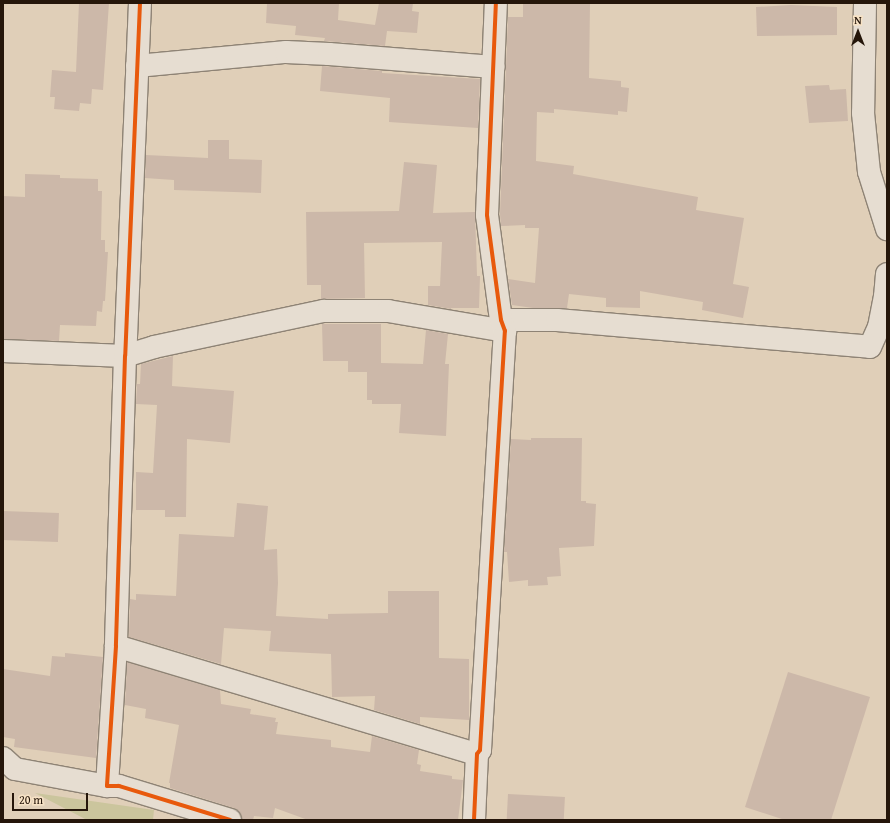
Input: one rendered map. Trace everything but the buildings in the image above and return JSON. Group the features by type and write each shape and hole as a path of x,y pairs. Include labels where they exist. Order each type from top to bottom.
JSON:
{"street":[{"path":"108,786 116,646 125,356 140,3"},
{"path":"474,820 477,754 480,750 503,325 487,215 492,67 496,3"},
{"path":"865,3 863,107 869,172 887,229"},
{"path":"137,66 286,52 492,67"},
{"path":"3,351 125,356 154,347 324,311 388,311 503,325 557,320 870,347 878,327 885,297 887,274"},
{"path":"116,646 477,754"},
{"path":"3,758 15,769 108,786 119,786 230,820"}],"shaded area":[{"path":"35,793 154,810 153,820 87,820"}],"cycle path":[{"path":"140,3 125,356 116,646 107,786 119,786 230,820"},
{"path":"474,820 477,754 480,750 505,331 501,320 487,215 496,3"}]}
